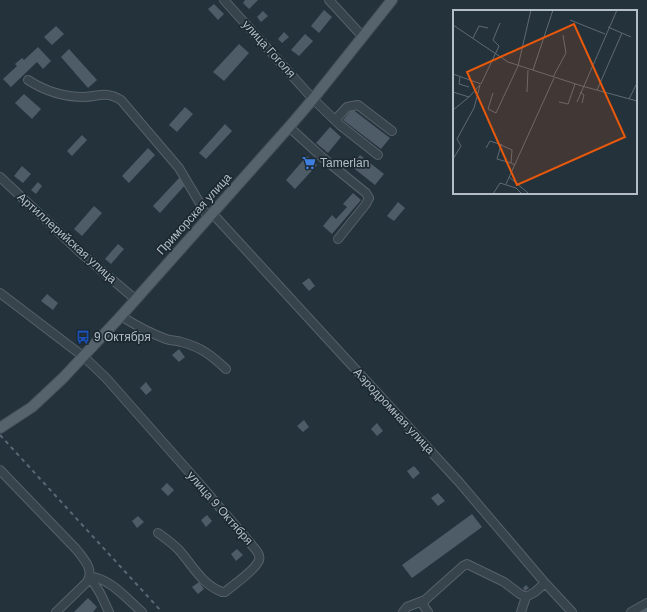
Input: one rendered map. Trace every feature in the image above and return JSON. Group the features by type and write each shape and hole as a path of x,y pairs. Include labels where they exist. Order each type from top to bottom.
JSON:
{"main road":[{"name":"Приморская улица","path":"0,428 18,417 43,398 84,357 289,127 392,0"}],"street":[{"name":"улица Гоголя","path":"224,0 313,99 335,120 378,155"},
{"path":"329,0 363,37"},
{"name":"Аэродромная улица","path":"28,80 38,87 55,93 85,97 104,94 113,95 121,100 179,168 210,215 459,482 545,583 572,612"},
{"path":"335,120 347,107 358,105 392,131"},
{"path":"289,127 369,198 338,239"},
{"name":"Артиллерийская улица","path":"0,177 81,252 135,299"},
{"path":"0,293 84,357"},
{"path":"121,316 143,329 168,340 180,341 205,350 226,369"},
{"name":"улица 9 Октября","path":"84,357 106,378 205,490 256,550 260,558 259,562 225,592 222,592 205,582 197,574 177,547 158,533"},
{"path":"0,470 76,549 85,562 90,578 100,593 109,612"},
{"path":"403,612 407,607 425,600 462,566 467,564 504,582 526,597"},
{"path":"56,612 85,585 90,578 95,577 102,579 112,586 142,612"},
{"path":"521,612 526,597 535,592 545,583"},
{"path":"425,600 423,605 428,612"},
{"path":"631,612 647,603"}],"building":[{"path":"245,0 258,0 249,9 243,3"},
{"path":"214,4 224,14 218,20 208,9"},
{"path":"324,10 332,17 319,33 311,26"},
{"path":"263,11 268,16 261,22 257,17"},
{"path":"56,26 64,34 52,45 44,37"},
{"path":"284,32 289,37 282,43 278,39"},
{"path":"305,34 313,41 299,56 291,50"},
{"path":"239,44 249,53 224,81 213,72"},
{"path":"38,47 51,61 43,69 37,62 11,87 3,79 17,66 15,64 22,58 24,60"},
{"path":"69,49 97,80 88,88 61,57"},
{"path":"24,94 41,109 32,119 15,103"},
{"path":"185,107 193,114 177,132 169,125"},
{"path":"352,109 390,138 381,149 343,120"},
{"path":"225,124 232,131 206,159 199,153"},
{"path":"330,127 341,137 328,153 316,143"},
{"path":"82,135 87,140 72,156 67,151"},
{"path":"148,148 155,155 129,183 122,176"},
{"path":"360,155 384,174 375,185 351,166"},
{"path":"307,156 317,165 295,189 286,180"},
{"path":"22,166 31,174 23,183 14,176"},
{"path":"179,178 186,184 160,213 153,206"},
{"path":"38,182 42,186 36,194 31,190"},
{"path":"353,193 361,200 332,234 323,226 332,215 336,219 347,207 343,204"},
{"path":"398,202 405,208 394,221 387,216"},
{"path":"94,206 102,213 82,236 74,229"},
{"path":"118,244 124,249 111,264 105,259"},
{"path":"309,278 315,286 309,291 302,283"},
{"path":"47,294 58,303 53,310 41,301"},
{"path":"179,349 185,357 179,362 172,355"},
{"path":"146,382 152,390 146,395 140,388"},
{"path":"304,420 309,427 303,432 297,426"},
{"path":"377,423 383,431 377,436 371,429"},
{"path":"414,466 420,473 413,479 407,471"},
{"path":"167,483 174,490 168,496 161,489"},
{"path":"438,493 445,501 438,506 431,498"},
{"path":"472,514 482,527 412,578 402,565"},
{"path":"207,515 212,521 206,527 201,520"},
{"path":"138,516 144,522 137,528 132,521"},
{"path":"237,549 243,555 236,561 231,554"},
{"path":"199,582 204,589 198,594 192,587"},
{"path":"526,585 529,588 525,591 523,588"},
{"path":"88,598 97,607 93,612 74,612"},
{"path":"647,607 647,612 640,612"}],"railway":[{"path":"0,435 162,612"}],"place":[{"name":"Tamerlan","path":"309,163"},
{"name":"9 Октября","path":"83,337"}]}
